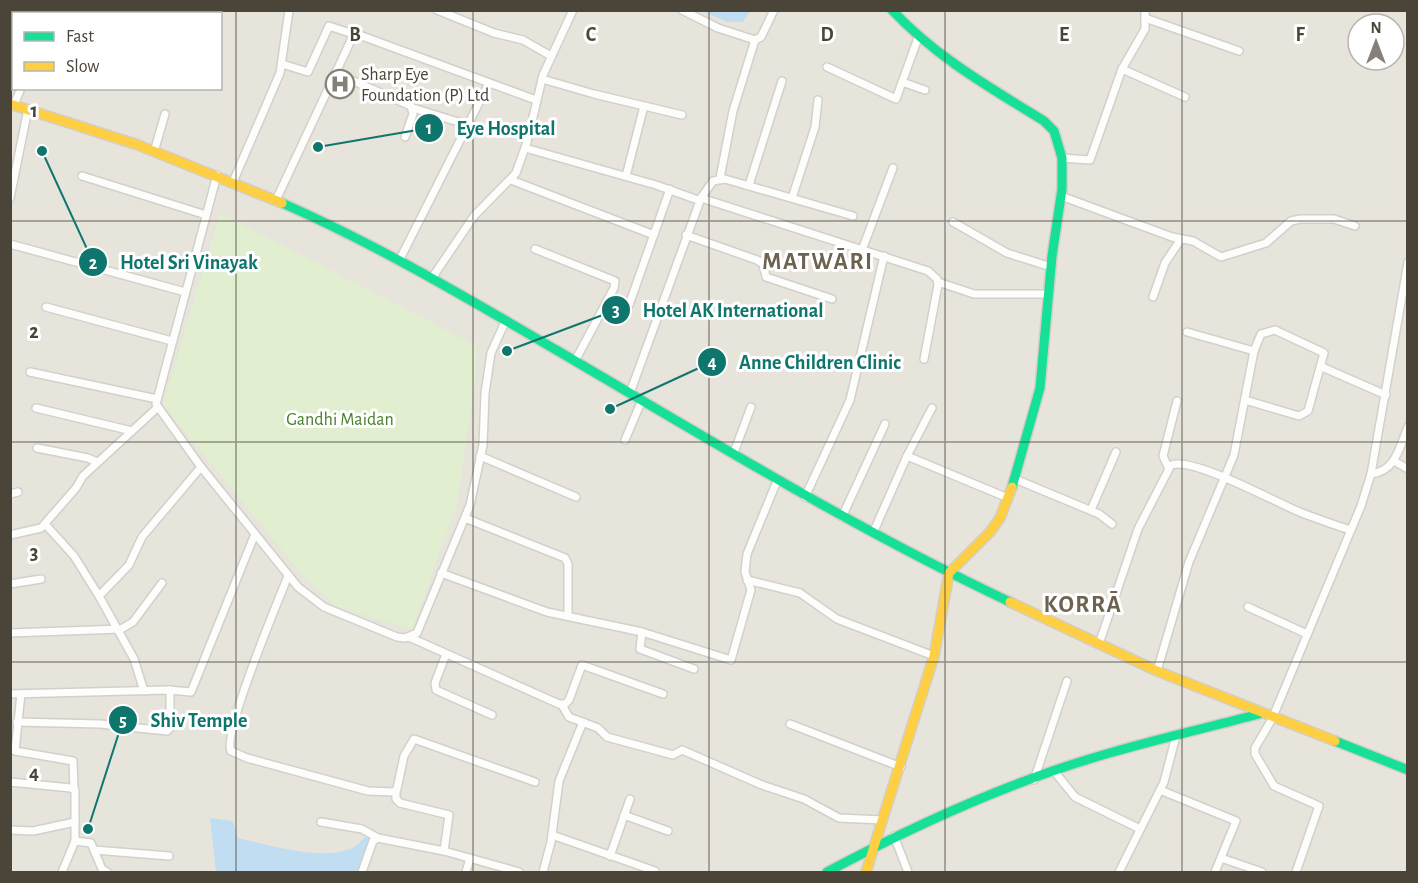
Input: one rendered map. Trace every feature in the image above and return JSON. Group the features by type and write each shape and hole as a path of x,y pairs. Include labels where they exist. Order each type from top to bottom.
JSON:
{"main road":[{"path":"866,873 934,656 949,573 990,532 1000,518 1015,480 1040,388 1051,267 1061,196 1062,158 1054,131 1044,121 946,61 918,38 892,10"},
{"path":"12,104 217,175 276,200 400,259 777,481 949,573 1157,671 1259,714 1407,770"},
{"path":"827,873 894,836 1054,771 1259,714"}],"street":[{"path":"233,182 282,64 289,10"},
{"path":"437,10 494,33 523,40 551,56"},
{"path":"432,278 474,216 511,180 525,148 542,79 573,10"},
{"path":"682,10 718,28 755,40 761,38 774,10"},
{"path":"1062,158 1090,160 1122,69 1144,32 1145,14 1239,51"},
{"path":"282,64 308,72 329,26 536,100"},
{"path":"276,200 312,128 348,40 356,35"},
{"path":"827,66 896,99 918,38"},
{"path":"720,178 733,111 755,40"},
{"path":"1122,69 1185,97"},
{"path":"335,73 413,108 468,125"},
{"path":"542,79 682,115"},
{"path":"749,185 782,81"},
{"path":"400,259 489,82"},
{"path":"902,82 925,90"},
{"path":"12,104 20,90"},
{"path":"792,198 815,127 818,100"},
{"path":"626,176 644,106"},
{"path":"405,137 413,117 413,108"},
{"path":"10,198 28,109"},
{"path":"154,152 165,114"},
{"path":"525,148 670,189 919,267 928,271 938,282 974,294 1049,294"},
{"path":"862,250 893,168"},
{"path":"217,175 184,292 157,399 157,408 288,576 310,598 324,607 398,637 409,637 562,705 567,716 598,728 609,738 673,755 682,750 762,785 804,799 839,818 883,820"},
{"path":"82,176 206,214"},
{"path":"630,393 699,199 713,181 720,178 749,185 854,216"},
{"path":"511,180 654,235"},
{"path":"629,306 670,189"},
{"path":"1061,196 1193,241 1221,257 1266,243 1291,221 1334,219 1355,226"},
{"path":"953,222 1007,253 1051,267"},
{"path":"686,235 757,260 763,264 766,277 832,299"},
{"path":"1153,297 1165,264 1181,238"},
{"path":"10,244 184,292"},
{"path":"535,249 615,281 614,288 575,361"},
{"path":"805,497 850,400 864,329 884,256"},
{"path":"1296,873 1319,806 1274,786 1256,754 1256,748 1272,719 1351,530 1371,474 1407,262"},
{"path":"924,359 938,282"},
{"path":"46,307 172,341"},
{"path":"409,637 420,627 470,505 480,456 491,353 505,322"},
{"path":"1157,671 1189,562 1234,455 1254,351 1261,334 1275,330 1320,350 1325,358 1308,411 1304,416 1299,417 1245,400"},
{"path":"1187,332 1254,351"},
{"path":"1322,367 1386,395"},
{"path":"30,372 157,399"},
{"path":"624,440 642,400"},
{"path":"1168,467 1162,456 1177,401"},
{"path":"733,455 751,407"},
{"path":"36,408 132,431"},
{"path":"10,535 41,528 83,476 157,408"},
{"path":"873,533 907,456 932,408"},
{"path":"842,517 885,424"},
{"path":"1371,474 1388,469 1394,461 1407,428"},
{"path":"37,448 88,458 97,462"},
{"path":"1091,510 1116,452"},
{"path":"480,456 576,497"},
{"path":"907,456 1008,498"},
{"path":"1394,461 1407,469"},
{"path":"1098,645 1138,529 1168,467 1175,463 1226,478 1302,513 1351,530"},
{"path":"99,596 129,565 142,537 201,467"},
{"path":"1015,480 1091,510 1112,524"},
{"path":"441,573 546,612 642,632 731,660 750,593 747,580 747,554 777,481"},
{"path":"465,518 565,558 568,564 568,615"},
{"path":"45,524 74,556 99,596 116,630 134,658 144,691"},
{"path":"10,694 170,690 191,692 255,534"},
{"path":"288,576 237,713 229,748 248,758 357,788 396,791"},
{"path":"10,584 41,579"},
{"path":"747,580 800,593 837,619 934,656"},
{"path":"10,633 116,630 133,622 162,583"},
{"path":"1248,607 1307,634"},
{"path":"642,632 640,649 694,669"},
{"path":"446,654 435,683 436,690 492,715"},
{"path":"562,705 568,700 582,665 663,694"},
{"path":"1034,780 1067,681"},
{"path":"17,722 100,724 167,731 170,728 170,690"},
{"path":"21,694 15,751 73,761 75,841 62,873"},
{"path":"543,873 552,835 559,781 583,722"},
{"path":"790,724 901,767"},
{"path":"1119,873 1160,790 1176,736"},
{"path":"444,850 448,815 400,803 396,799 404,756 413,739 535,782"},
{"path":"1054,771 1075,797 1140,830"},
{"path":"10,782 74,789"},
{"path":"1160,790 1236,821 1215,873"},
{"path":"610,856 630,799"},
{"path":"624,815 668,831"},
{"path":"10,830 33,831 75,822"},
{"path":"321,822 362,829 378,838 444,850 519,873"},
{"path":"552,835 655,871"},
{"path":"894,836 908,873"},
{"path":"362,873 372,842 378,838"},
{"path":"75,841 89,842 102,869 107,873"},
{"path":"94,850 169,856"},
{"path":"466,873 470,858"},
{"path":"1221,858 1262,873"}],"shaded area":[{"path":"11,11 1407,11 1407,872 11,872"}],"green space":[{"name":"Gandhi Maidan","path":"220,213 477,346 475,382 457,504 412,630 336,606 304,577 163,405"}],"water":[{"path":"703,11 750,11 743,22 727,22"},
{"path":"210,818 233,821 238,838 310,853 338,852 352,848 365,837 371,839 359,872 216,872"}],"traffic: fast":[{"path":"892,10 945,57 1044,121 1054,131 1062,158 1062,189 1052,256 1040,388 1012,487"},
{"path":"282,203 353,236 422,273 837,513 1010,602"},
{"path":"827,872 931,820 1003,789 1076,763 1259,714"},
{"path":"1335,741 1408,770"}],"traffic: slow":[{"path":"10,104 138,145 282,203"},
{"path":"866,872 934,656 949,573 990,532 1000,518 1012,487"},
{"path":"1010,602 1157,671 1335,741"}],"place":[{"name":"Sharp Eye Foundation (P) Ltd","path":"340,84"},
{"name":"Eye Hospital","path":"318,147"},
{"name":"Hotel Sri Vinayak","path":"42,151"},
{"name":"Hotel AK International","path":"507,351"},
{"name":"Anne Children Clinic","path":"610,409"},
{"name":"Shiv Temple","path":"88,829"}],"district":[{"name":"MATWĀRI","path":"818,261"},
{"name":"KORRĀ","path":"1083,604"}]}
